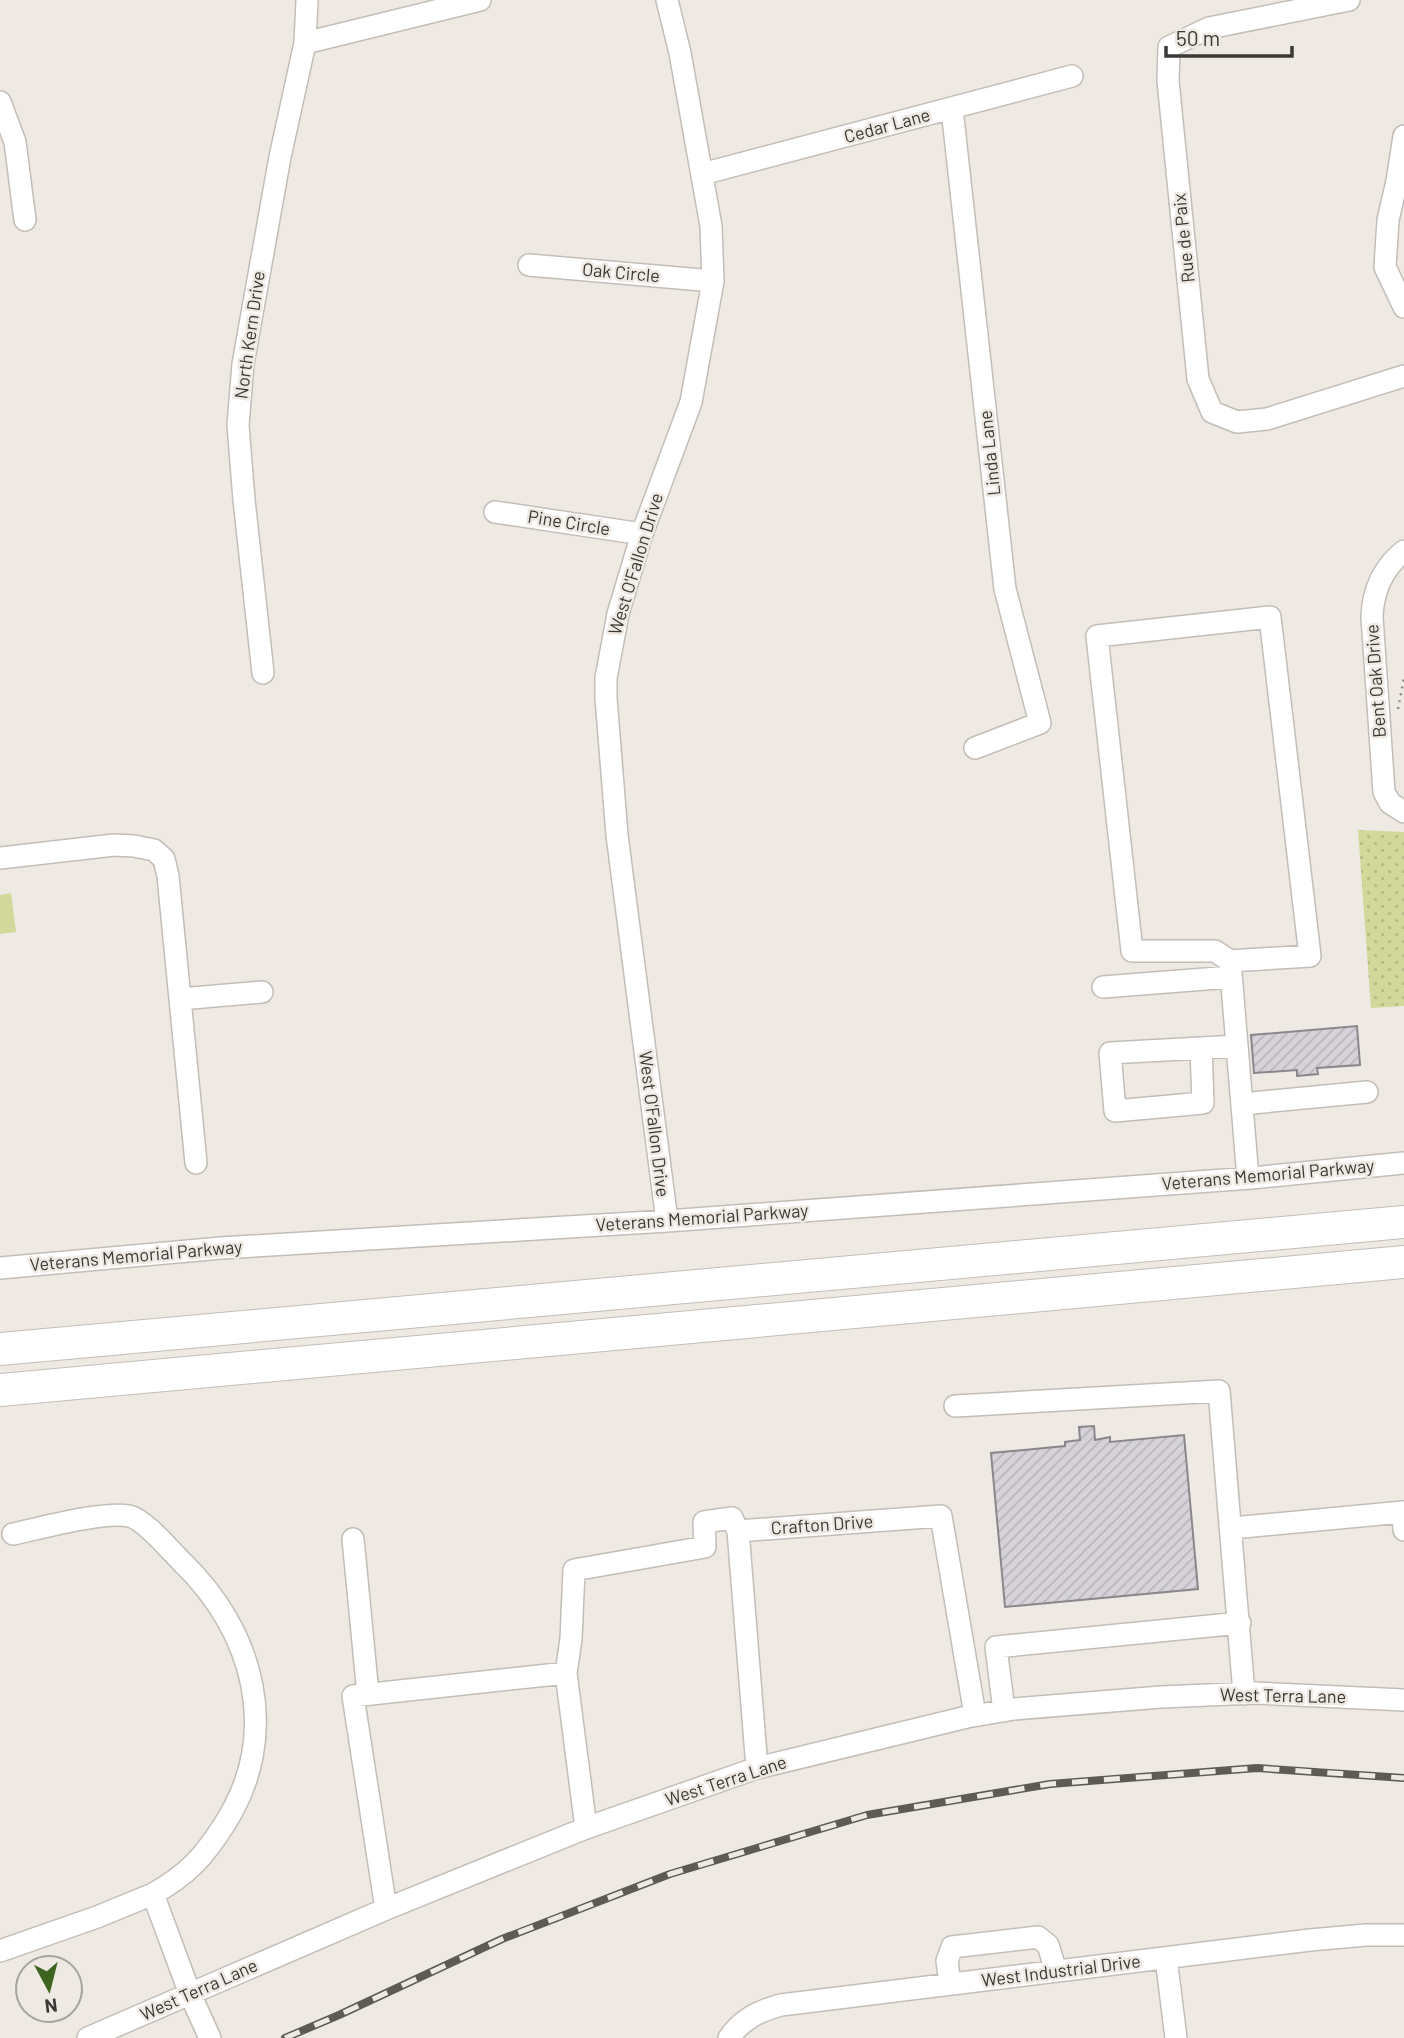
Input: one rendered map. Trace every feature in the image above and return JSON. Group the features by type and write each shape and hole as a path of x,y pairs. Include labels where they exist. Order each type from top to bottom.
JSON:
{"highway":[{"path":"0,1349 1404,1222"},
{"path":"0,1390 1404,1262"}],"street":[{"name":"North Kern Drive","path":"263,673 238,425 243,364 280,157 305,43 307,0"},
{"path":"305,43 480,0"},
{"name":"West O'Fallon Drive","path":"667,0 680,53 711,226 713,281 691,402 642,534 618,614 606,678 617,835 667,1221"},
{"name":"Rue de Paix","path":"1349,0 1209,28 1169,47 1168,81 1198,379 1212,412 1237,422 1267,419 1404,376"},
{"name":"Cedar Lane","path":"702,174 1072,76"},
{"path":"0,102 15,142 24,220"},
{"name":"Linda Lane","path":"952,109 1005,589 1040,723 975,748"},
{"path":"1404,136 1401,181 1388,220 1385,267 1404,307"},
{"name":"Oak Circle","path":"529,265 713,281"},
{"name":"Pine Circle","path":"495,512 642,534"},
{"name":"Bent Oak Drive","path":"1404,551 1388,564 1372,601 1372,617 1384,792 1390,803 1404,812"},
{"path":"1103,987 1231,969 1310,956 1270,617 1097,636 1132,951 1215,951 1231,969 1248,1178"},
{"path":"0,858 114,845 154,850 164,859 196,1163"},
{"path":"180,999 262,992"},
{"path":"1201,1048 1203,1103 1115,1111 1110,1053 1237,1046"},
{"path":"1241,1104 1367,1092"},
{"name":"Veterans Memorial Parkway","path":"0,1268 221,1248 667,1221 1248,1178 1404,1163"},
{"path":"955,1406 1219,1391 1244,1693"},
{"path":"1232,1528 1403,1513 1404,1530"},
{"path":"0,1951 153,1895 195,1866 236,1806 248,1777 255,1744 254,1684 247,1661 223,1614 197,1576 144,1525 131,1516 107,1516 13,1534"},
{"name":"Crafton Drive","path":"738,1531 941,1516 975,1715"},
{"path":"586,1828 566,1673 571,1639 574,1570 705,1547 704,1522 732,1518 738,1531 757,1768"},
{"path":"353,1539 368,1694"},
{"path":"1004,1711 996,1647 1240,1623"},
{"path":"386,1909 353,1696 566,1673"},
{"name":"West Terra Lane","path":"88,2038 386,1909 586,1828 757,1768 975,1715 1004,1711 1161,1697 1244,1693 1404,1700"},
{"path":"153,1895 190,1994 210,2038"},
{"name":"West Industrial Drive","path":"729,2038 748,2018 781,2005 1310,1940 1404,1935"},
{"path":"950,1984 947,1961 952,1947 1038,1937 1048,1945 1056,1971"},
{"path":"1166,1958 1176,2038"}],"green space":[{"path":"1358,830 1404,832 1404,1006 1371,1008"},
{"path":"11,893 16,932 0,934 0,895"}],"building":[{"path":"1357,1026 1360,1065 1317,1068 1318,1074 1297,1076 1297,1070 1254,1073 1251,1035"},
{"path":"1094,1426 1095,1440 1110,1437 1110,1442 1184,1435 1198,1589 1005,1607 991,1453 1065,1446 1065,1442 1080,1440 1079,1427"}],"railway":[{"path":"285,2038 502,1939 670,1874 867,1815 1050,1784 1257,1768 1404,1778"}]}
